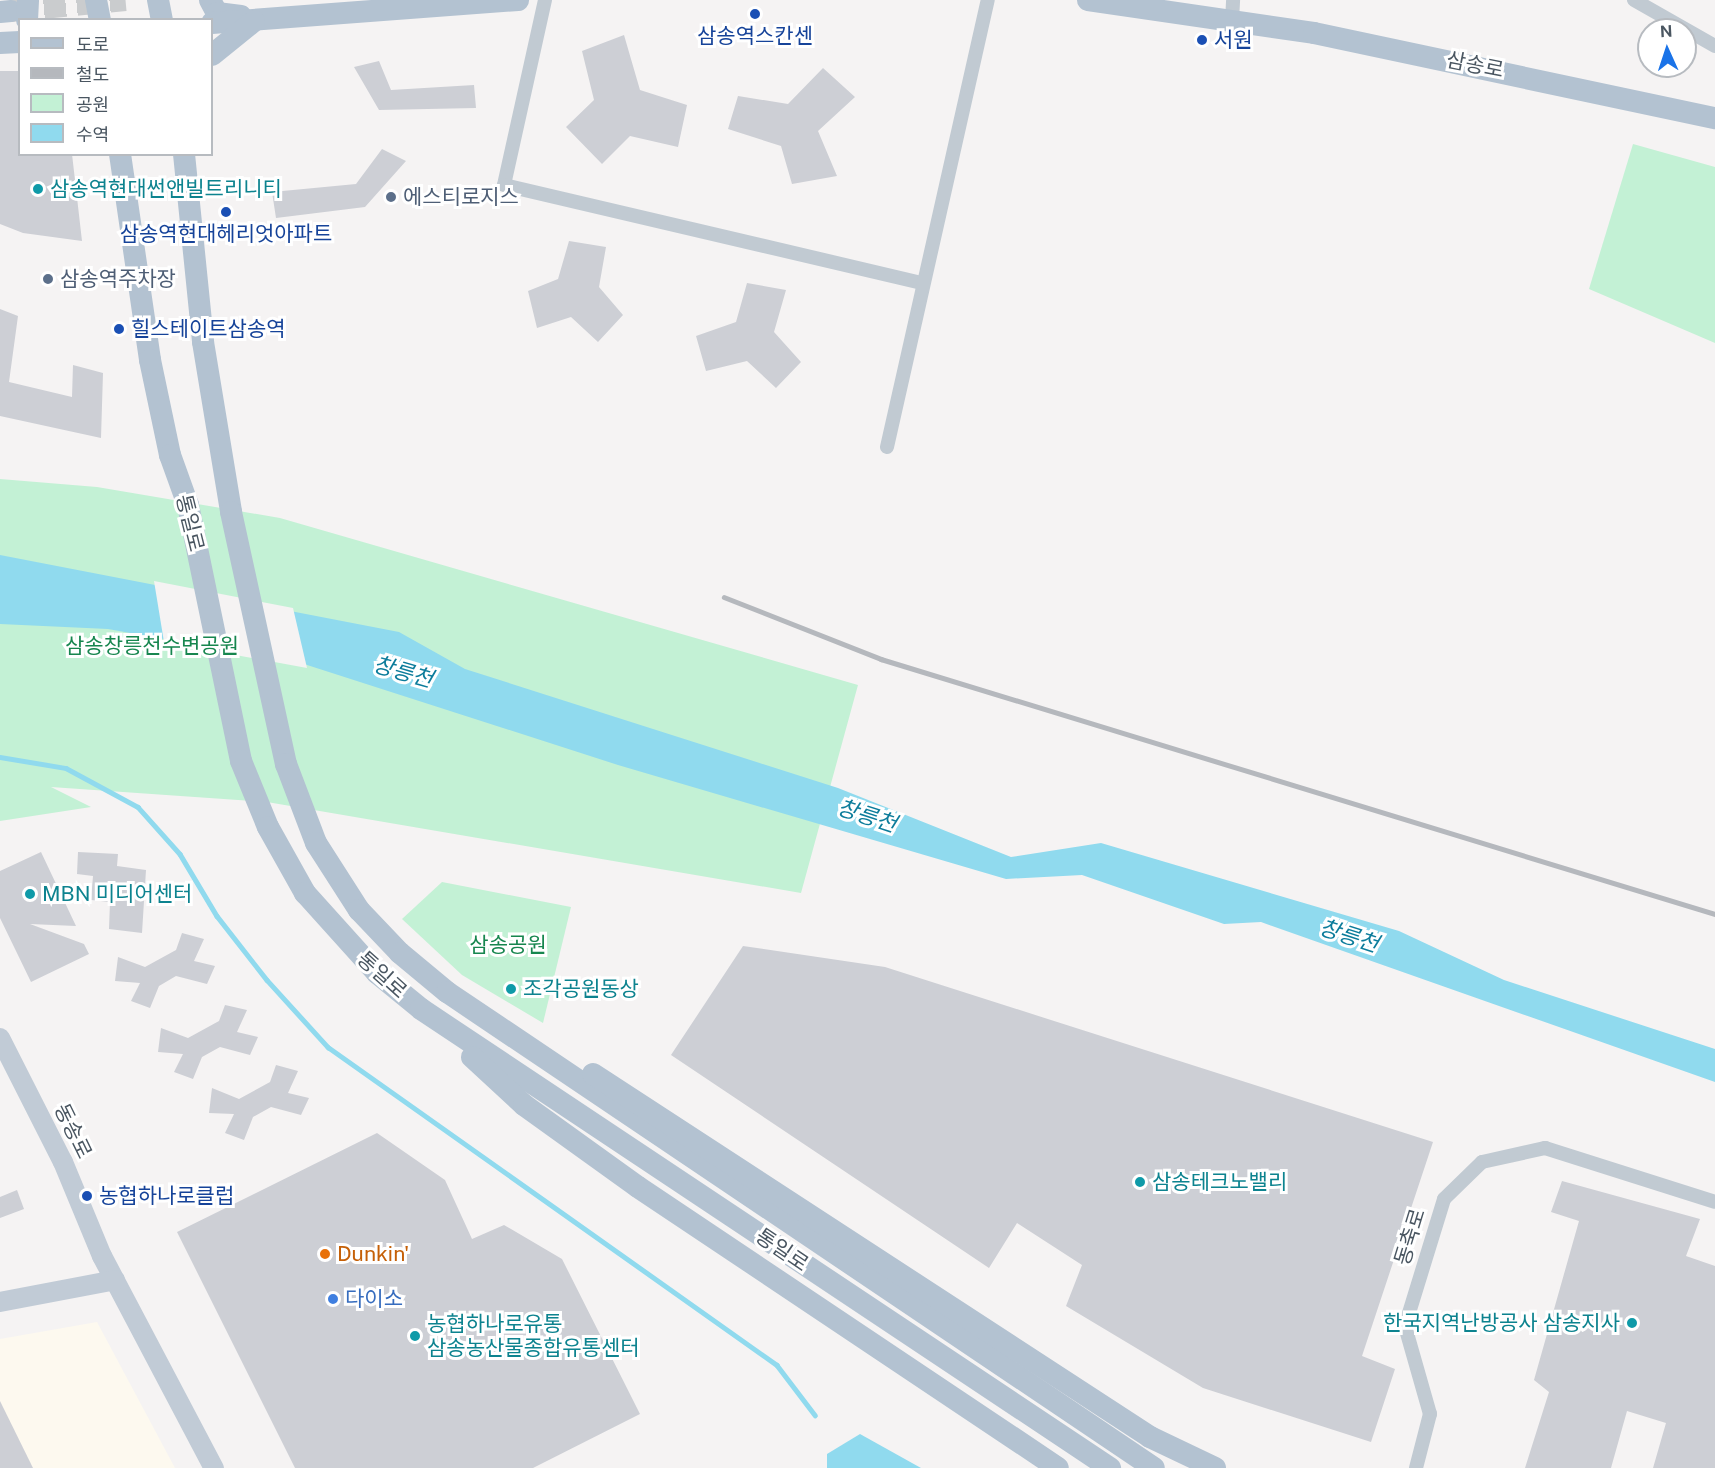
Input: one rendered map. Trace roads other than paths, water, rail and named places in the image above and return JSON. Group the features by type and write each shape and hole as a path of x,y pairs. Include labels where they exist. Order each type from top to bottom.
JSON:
{"main road":[{"path":"96,0 100,18"},
{"path":"158,0 162,18"},
{"path":"210,0 217,13 257,19"},
{"path":"213,23 518,0"},
{"name":"삼송로","path":"1088,0 1233,11 1715,118"},
{"path":"213,54 227,38 257,19"},
{"name":"통일로","path":"120,156 150,360 170,455 188,504 241,761 265,821 305,893 376,973 420,1010 1110,1468"},
{"name":"통일로","path":"184,156 202,342 231,512 286,764 316,843 359,910 400,954 447,992 1145,1463"},
{"path":"447,992 670,1121 1150,1437 1215,1468"},
{"path":"420,1010 524,1105 638,1187 1058,1468"},
{"name":"동송로","path":"0,1038 115,1280 214,1468"},
{"path":"0,1302 115,1280"}],"street":[{"path":"545,0 504,185 923,284"},
{"path":"886,447 988,0"},
{"path":"1634,0 1715,46"},
{"name":"동축로","path":"1416,1468 1430,1414 1405,1326 1444,1198 1482,1162 1545,1148 1715,1202"}],"water":[{"name":"창릉천","path":"0,555 399,632 465,669 838,788 1011,857 1101,843 1399,931 1504,980 1715,1049 1715,1082 1261,922 1224,924 1082,875 1006,879 618,765 304,664 108,629 0,624"},
{"path":"860,1434 921,1468 827,1468 827,1454"}],"waterway":[{"path":"0,757 66,768 138,807 180,854 217,916 267,980 328,1047 777,1365 815,1415"}],"tunnel":[{"path":"11,11 125,0"}],"railway":[{"path":"724,597 881,659 1715,914"}],"place":[{"name":"삼송역스칸센","path":"755,14"},
{"name":"서원","path":"1202,40"},
{"name":"삼송역현대썬앤빌트리니티","path":"38,189"},
{"name":"에스티로지스","path":"391,197"},
{"name":"삼송역현대헤리엇아파트","path":"226,212"},
{"name":"삼송역주차장","path":"48,279"},
{"name":"힐스테이트삼송역","path":"119,329"},
{"name":"MBN 미디어센터","path":"30,894"},
{"name":"조각공원동상","path":"511,989"},
{"name":"삼송테크노밸리","path":"1140,1182"},
{"name":"농협하나로클럽","path":"87,1196"},
{"name":"Dunkin'","path":"325,1254"},
{"name":"다이소","path":"333,1299"},
{"name":"한국지역난방공사 삼송지사","path":"1632,1323"},
{"name":"농협하나로유통 삼송농산물종합유통센터","path":"415,1336"}],"park label":[{"name":"삼송창릉천수변공원","path":"152,646"},
{"name":"삼송공원","path":"508,945"}]}
